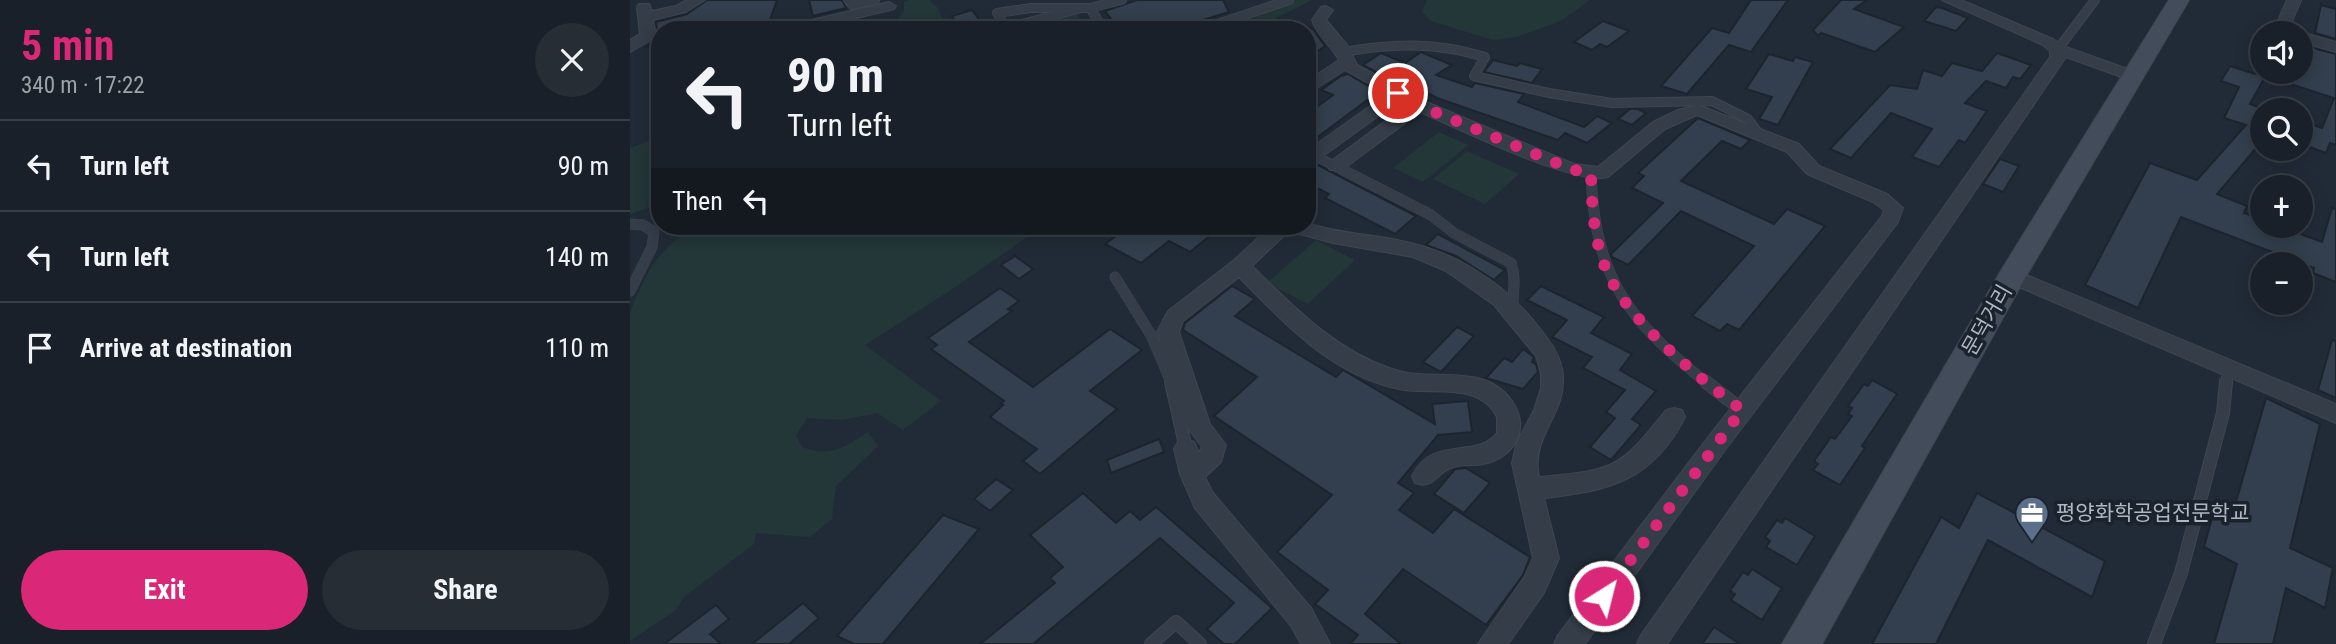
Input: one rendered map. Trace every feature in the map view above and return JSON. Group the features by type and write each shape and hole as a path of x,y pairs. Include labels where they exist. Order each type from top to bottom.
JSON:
{"main road":[{"name":"문덕거리","path":"1801,644 2012,276 2179,0"}],"street":[{"path":"630,49 648,36 645,12 681,9 698,0"},
{"path":"1950,0 2048,42 2058,49 2133,76"},
{"path":"2285,21 2294,0"},
{"path":"819,21 882,3"},
{"path":"1326,10 1319,20 1351,68 1418,105 1571,169 1591,174 1602,173 1668,118 1682,112 1698,110 1793,148 1813,170 1880,198 1894,208 1891,218 1742,410 1568,644"},
{"path":"2313,40 2336,47"},
{"path":"630,49 651,47"},
{"path":"1651,644 1867,330 2050,71 2058,57 2058,49"},
{"path":"1316,81 1345,57"},
{"path":"1316,154 1398,93"},
{"path":"1336,166 1418,105"},
{"path":"1316,232 1421,253 1459,270 1489,289 1513,311 1544,350 1552,375 1547,412 1524,449 1524,463 1546,558 1545,566 1492,644"},
{"path":"1192,474 1213,455 1214,445 1200,428 1168,332 1175,316 1240,266 1273,235"},
{"path":"1240,266 1314,339 1390,378 1458,383 1485,391 1505,408 1510,425 1507,436 1496,448 1480,457 1443,459 1424,476"},
{"path":"2012,276 2336,414"},
{"path":"1530,489 1602,478 1625,471 1638,461 1674,417"},
{"path":"1186,449 1192,474 1204,500 1301,617 1316,644"}],"lane":[{"path":"848,0 852,5 882,3"},
{"path":"1035,21 1122,0"},
{"path":"1249,0 1258,11"},
{"path":"1227,21 1289,0"},
{"path":"2058,49 2095,0"},
{"path":"1002,21 997,13 1086,8"},
{"path":"1086,8 1097,21"},
{"path":"1345,57 1380,45 1453,47 1485,57 1474,76 1549,93 1612,103 1712,101 1748,119 1759,134"},
{"path":"1316,156 1431,215 1454,233 1511,263 1516,277 1512,292 1513,311"},
{"path":"1591,174 1592,217 1604,263 1614,287 1658,338 1712,388 1742,410"},
{"path":"630,224 643,225 651,230"},
{"path":"630,291 652,247 654,235"},
{"path":"1115,277 1151,335 1174,388 1186,449"},
{"path":"2154,644 2188,546 2223,414 2228,368"},
{"path":"1151,644 1176,622 1200,644"}],"shaded area":[{"path":"929,0 938,8 941,17 952,21 893,21 904,11 904,2"},
{"path":"1290,0 1312,0 1271,21 1233,21"},
{"path":"1427,0 1590,0 1561,21 1516,37 1493,40 1431,21 1422,12"},
{"path":"1076,13 1082,21 1045,21"},
{"path":"1439,132 1468,145 1423,182 1393,168"},
{"path":"651,140 651,207 630,214 630,148"},
{"path":"1467,151 1519,174 1485,204 1433,179"},
{"path":"683,235 1030,235 865,345 941,401 903,430 877,413 842,420 807,418 796,435 802,447 829,451 868,432 878,446 836,486 832,519 810,537 756,533 754,544 684,597 676,610 630,641 630,313 648,273 674,241"},
{"path":"1316,240 1355,260 1308,304 1267,283"}],"building":[{"path":"707,0 777,0 770,21 660,21 687,14"},
{"path":"809,0 842,0 846,8 813,16"},
{"path":"1137,0 1223,0 1229,12 1200,21 1113,21 1105,11"},
{"path":"1751,0 1788,0 1751,52 1729,45 1687,94 1661,86 1712,28 1729,33"},
{"path":"1841,0 1867,0 1854,9 1904,27 1875,52 1821,33 1818,36 1813,30"},
{"path":"2321,5 2336,9 2336,39 2315,33"},
{"path":"1936,7 1968,18 1956,31 1924,21"},
{"path":"972,10 980,21 955,21 952,16"},
{"path":"1603,21 1629,31 1607,47 1600,44 1592,50 1574,42"},
{"path":"1316,33 1325,46 1316,52"},
{"path":"2313,48 2336,54 2336,145 2330,143 2326,153 2313,148 2313,125 2322,128 2334,98 2291,84 2313,84"},
{"path":"1421,52 1452,65 1436,75 1472,87 1475,83 1524,94 1518,102 1584,127 1597,116 1612,123 1587,143 1565,133 1558,140 1437,98 1397,77 1392,81 1363,65 1381,53 1405,63"},
{"path":"1997,53 2031,65 2020,79 2013,77 2006,88 1986,81 1965,103 1987,111 1965,143 1959,140 1939,167 1912,157 1932,129 1891,113 1851,158 1830,149 1890,85 1917,89 1923,70 1942,76 1952,63 1982,71"},
{"path":"1769,54 1793,61 1795,57 1813,62 1778,125 1759,119 1772,97 1746,89"},
{"path":"1493,60 1542,69 1532,83 1484,72"},
{"path":"2230,66 2250,72 2250,84 2261,84 2253,98 2250,98 2250,155 2217,194 2247,206 2244,213 2250,215 2250,238 2311,238 2322,242 2332,208 2336,209 2336,282 2313,273 2313,252 2272,252 2181,217 2138,308 2085,285 2150,163 2197,180 2246,125 2224,118 2239,87 2221,81"},
{"path":"1348,74 1378,92 1316,138 1316,107 1333,95 1321,90"},
{"path":"1630,109 1646,113 1632,125 1618,119"},
{"path":"1698,118 1750,140 1741,149 1722,141 1681,181 1774,224 1787,209 1825,226 1739,330 1727,324 1720,331 1692,316 1754,246 1681,211 1628,265 1611,254 1663,203 1632,188 1644,176 1638,173"},
{"path":"2000,159 2019,166 2003,192 1983,184"},
{"path":"1316,164 1416,216 1395,234 1325,198 1329,194 1316,188"},
{"path":"1438,234 1505,270 1494,280 1456,256 1426,245"},
{"path":"1118,235 1211,235 1190,252 1169,241 1141,263 1105,244"},
{"path":"1015,256 1033,269 1019,279 1001,265"},
{"path":"1232,286 1255,299 1235,316 1336,377 1343,370 1435,424 1432,404 1468,401 1472,432 1438,435 1398,483 1414,493 1399,510 1433,533 1454,509 1530,557 1523,575 1486,625 1403,569 1365,614 1401,644 1350,644 1358,635 1315,604 1328,590 1277,552 1332,495 1214,416 1257,377 1183,330 1185,323"},
{"path":"1541,286 1604,317 1591,333 1632,354 1620,370 1656,391 1632,419 1641,425 1611,460 1590,447 1615,418 1606,412 1625,390 1583,368 1592,357 1552,337 1567,320 1527,300"},
{"path":"1000,288 1019,301 1008,309 1012,311 969,342 1033,387 1110,329 1142,350 1090,391 1117,409 1040,474 1023,461 1037,449 990,417 1004,401 931,349 937,345 928,338"},
{"path":"1457,327 1474,336 1441,372 1423,362"},
{"path":"2332,340 2336,341 2336,398 2318,390"},
{"path":"1523,349 1534,357 1532,362 1536,364 1538,372 1523,389 1486,378 1504,358 1512,362"},
{"path":"1872,380 1897,394 1840,485 1813,470 1818,464 1814,461 1831,437 1835,439 1852,416 1848,414 1852,408 1848,406 1864,384 1868,386"},
{"path":"2266,398 2320,424 2290,548 2333,568 2325,608 2286,588 2273,644 2214,644 2237,564 2204,547 2214,511 2231,519"},
{"path":"1159,439 1164,452 1111,473 1107,460"},
{"path":"1466,468 1490,483 1464,513 1434,494 1455,469"},
{"path":"996,479 1013,490 990,511 974,499"},
{"path":"1083,493 1116,523 1130,511 1140,520 1156,507 1272,608 1235,644 1224,644 1207,629 1234,603 1160,538 1033,644 980,644 1055,583 1050,578 1063,567 1030,535"},
{"path":"1977,493 2105,561 2092,597 1988,540 1936,644 1872,644 1941,517 1959,528"},
{"path":"943,515 979,529 883,644 854,644 837,636"},
{"path":"1785,518 1815,536 1797,565 1766,547 1770,541 1765,537 1777,520 1782,523"},
{"path":"1752,569 1782,588 1762,620 1731,600 1735,594 1730,591 1743,572 1748,575"},
{"path":"803,603 819,618 789,644 752,644"},
{"path":"716,605 729,619 710,634 721,644 664,644"},
{"path":"1714,627 1740,644 1702,644"}],"place":[{"name":"평양화학공업전문학교","path":"2032,543"}],"route":[{"path":"1398,93 1418,105 1571,169 1591,174 1592,217 1604,263 1614,287 1658,338 1712,388 1742,410 1604,596"}]}
